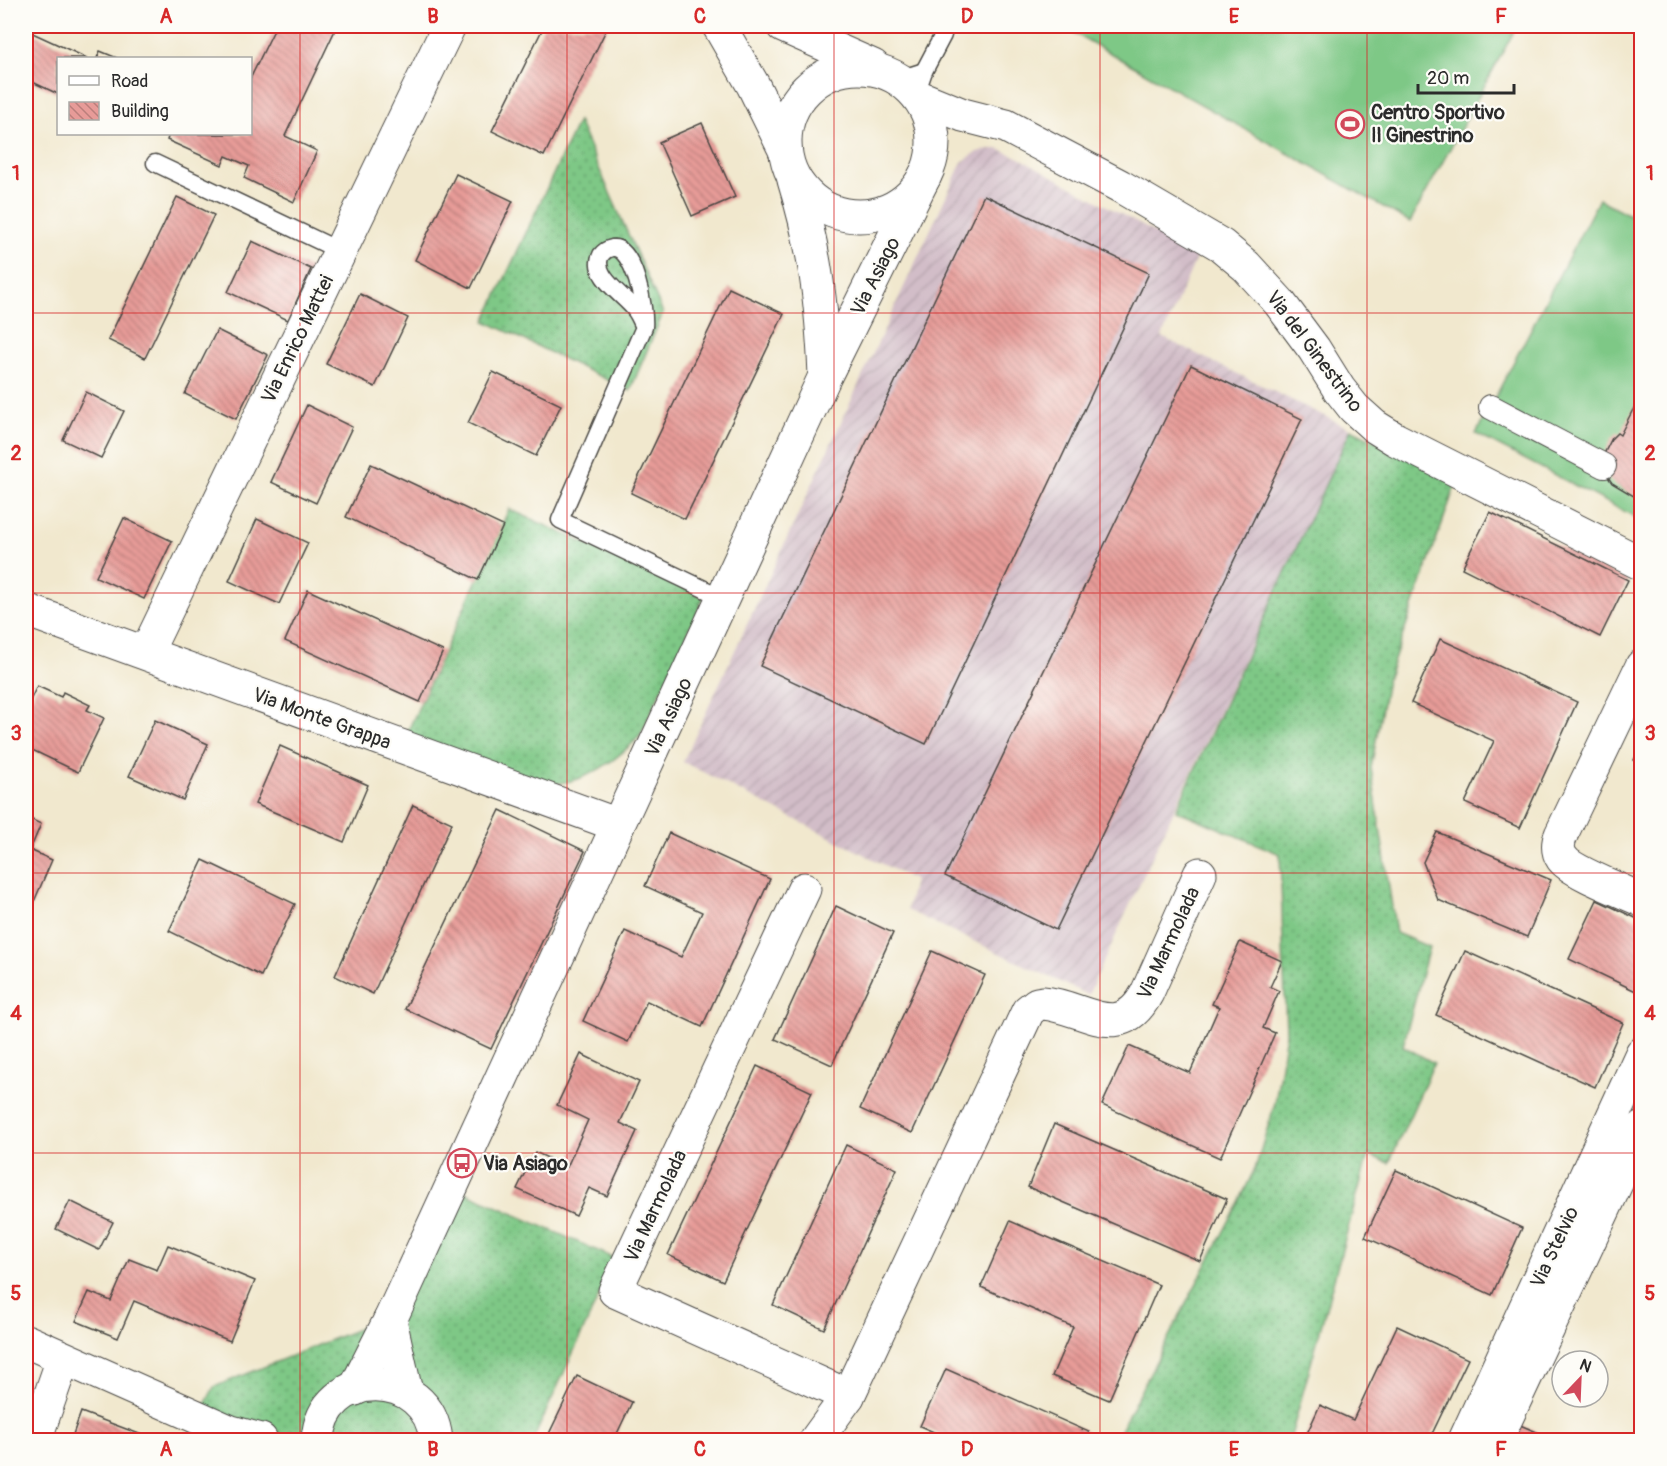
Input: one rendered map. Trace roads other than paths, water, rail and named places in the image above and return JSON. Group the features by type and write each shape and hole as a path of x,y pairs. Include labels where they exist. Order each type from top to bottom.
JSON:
{"street":[{"name":"Via Enrico Mattei","path":"146,653 449,26"},
{"path":"719,26 753,85 789,163 807,195 820,205 835,212 858,216 874,215 900,204 910,196 926,175 933,151 914,91 783,26"},
{"path":"789,163 786,124 792,108 805,90 820,77 851,68 866,68 914,91"},
{"name":"Via del Ginestrino","path":"914,91 963,115 1006,126 1052,149 1221,245 1238,258 1265,285 1295,321 1339,389 1354,408 1374,426 1395,439 1641,564"},
{"name":"Via Asiago","path":"789,163 808,227 816,264 823,326 825,376"},
{"name":"Via Asiago","path":"355,1389 390,1320 825,376 926,175"},
{"path":"1491,407 1604,466"},
{"name":"Via Monte Grappa","path":"26,610 618,825"},
{"path":"1641,666 1561,835 1558,846 1562,858 1572,867 1641,900"},
{"name":"Via Marmolada","path":"816,1440 848,1396 1028,1011 1037,1004 1050,1004 1107,1020 1129,1017 1147,993 1200,874"},
{"name":"Via Marmolada","path":"804,889 615,1291 848,1396"},
{"name":"Via Stelvio","path":"1465,1440 1641,1053"},
{"name":"Via Stelvio","path":"1496,1440 1641,1128"},
{"path":"390,1320 406,1392"},
{"path":"26,1341 231,1432 261,1440"},
{"path":"35,1440 63,1359"},
{"path":"318,1440 320,1428 329,1408 340,1397 355,1389 379,1384 406,1392 419,1403 426,1411 433,1426 436,1440"}],"lane":[{"path":"914,91 943,35"},
{"path":"155,163 340,250"},
{"path":"644,327 560,520 723,598"}],"place":[{"name":"Centro Sportivo Il Ginestrino","path":"1350,124"},
{"name":"Via Asiago","path":"462,1163"}]}
